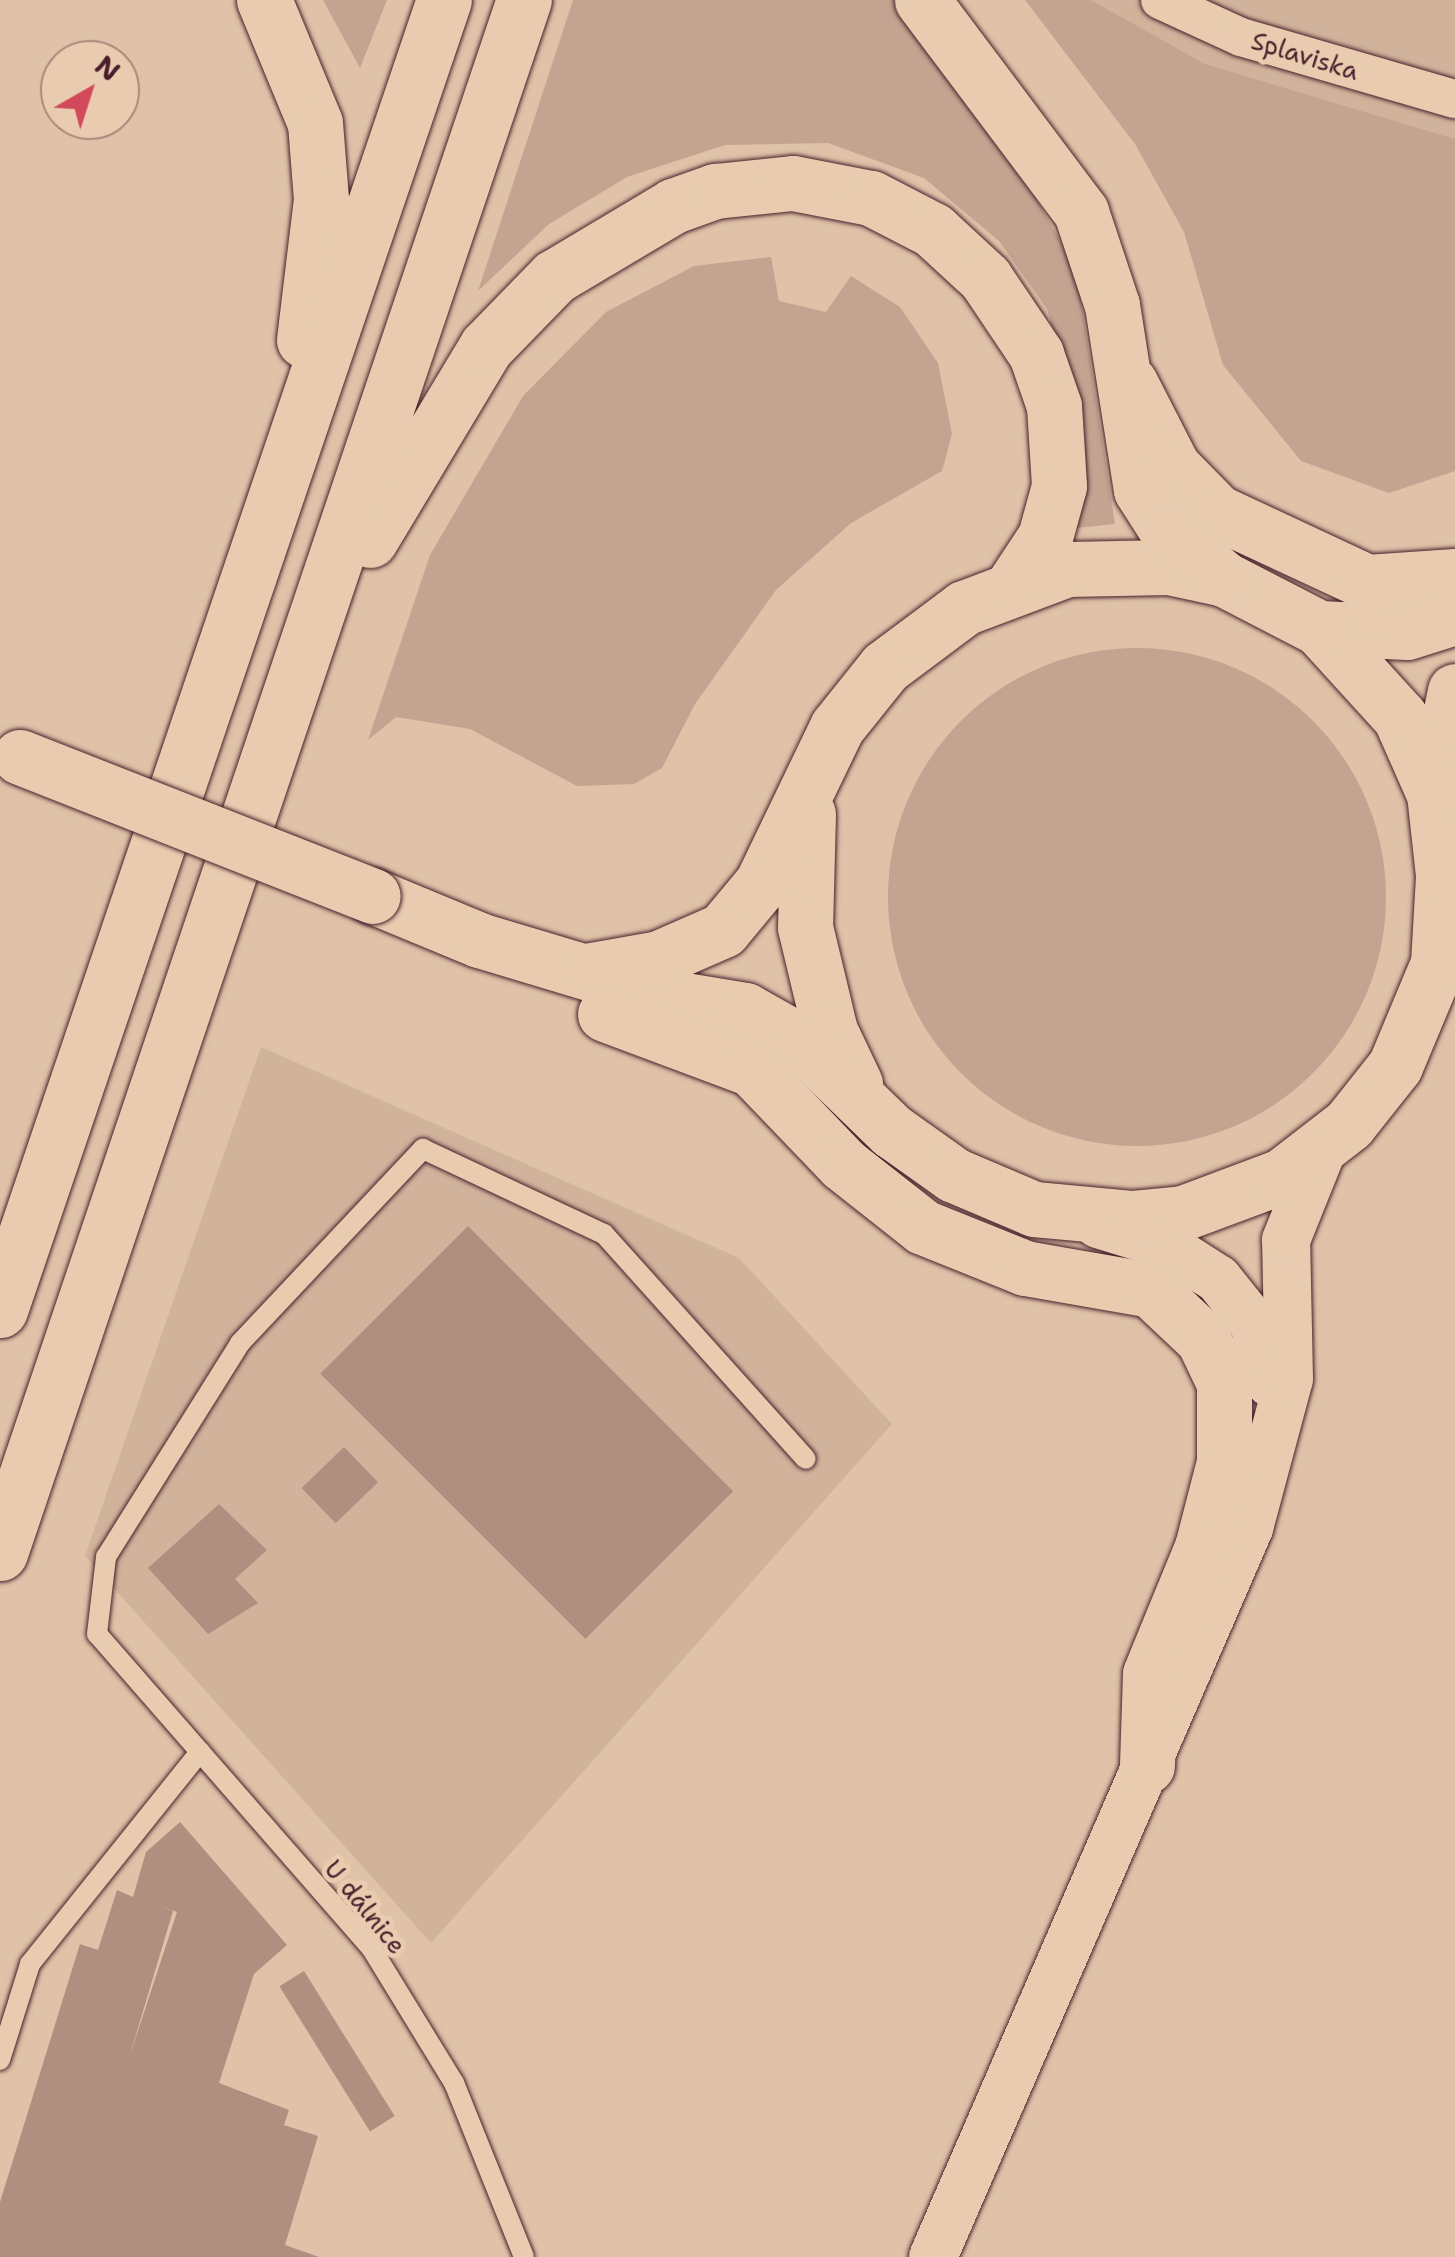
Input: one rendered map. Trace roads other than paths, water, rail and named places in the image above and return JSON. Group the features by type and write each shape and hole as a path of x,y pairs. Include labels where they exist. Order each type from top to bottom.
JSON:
{"main road":[{"path":"264,0 315,122 321,200 289,458"},
{"path":"0,1310 444,0"},
{"path":"0,1553 524,0"},
{"path":"922,0 1081,212 1122,365 1140,490 1168,532 1224,579 1318,628 1400,717 1434,794"},
{"path":"282,722 384,514 486,348 594,248 715,191 793,183 871,198 933,230 1005,302 1046,380 1060,460 1045,537 1014,584"},
{"path":"1122,365 1173,467 1217,512 1367,582 1455,576"},
{"path":"591,970 659,958 723,930 762,883 837,727 885,667 964,608 1014,584 1118,564 1224,579"},
{"path":"1318,628 1407,632 1455,618"},
{"path":"10,753 479,940 762,1017 919,1153 992,1195 1079,1218 1198,1209 1282,1176 1322,1148 1394,1066 1426,998 1443,920 1434,794 1455,691"},
{"path":"813,776 801,884 805,927 830,1031 865,1104"},
{"path":"479,940 576,1005 752,1070 852,1172 923,1227 1014,1265 1151,1290 1190,1323 1220,1370 1228,1428 1202,1547 1150,1674 1147,1766"}],"street":[{"name":"Splaviska","path":"1160,0 1241,37 1455,100"},
{"path":"933,2257 1249,1528 1289,1379 1282,1258 1293,1212 1322,1148"},
{"path":"1079,1218 1163,1244 1238,1300 1264,1355 1273,1437"}],"lane":[{"name":"U dálnice","path":"524,2257 454,2083 372,1949 97,1634 106,1557 178,1432 240,1343 422,1149 604,1234 806,1460"},
{"path":"0,2060 30,1964 200,1752"}]}
